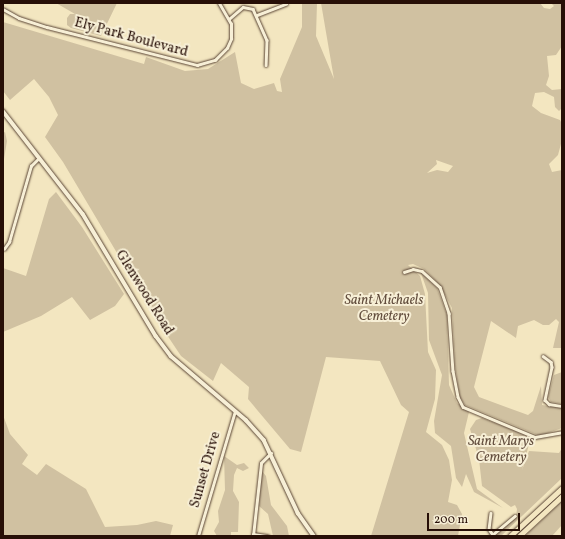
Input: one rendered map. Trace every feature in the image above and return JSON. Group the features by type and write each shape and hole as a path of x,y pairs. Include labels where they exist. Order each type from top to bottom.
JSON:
{"highway":[{"path":"510,536 562,488"},
{"path":"519,536 562,496"}],"street":[{"name":"Ely Park Boulevard","path":"3,9 19,18 47,27 197,65 215,60 227,48 232,32 229,19 219,3"},
{"path":"257,14 286,4"},
{"path":"229,19 242,7 253,9 257,14 267,40 266,65"},
{"name":"Glenwood Road","path":"3,111 83,214 156,336 185,369 235,411 256,431 271,453 298,513 314,536"},
{"path":"4,249 9,242 31,166 40,158"},
{"path":"404,272 413,269 422,271 440,287 449,313 453,371 458,397 463,407 524,433 542,437 562,432"},
{"path":"543,356 551,362 552,366 545,400 549,404 562,406"},
{"name":"Sunset Drive","path":"198,536 235,411"},
{"path":"268,536 253,535 260,463 264,457 271,453"},
{"path":"491,513 489,529 492,535 515,516"}],"green space":[{"path":"56,3 117,3 101,36 71,28 67,25 67,18 70,14 75,14"},
{"name":"Saint Michaels Cemetery","path":"302,3 317,3 316,36 334,79 321,3 540,3 544,8 550,9 554,6 551,3 562,3 562,46 556,55 547,56 549,76 546,85 552,90 562,89 562,108 559,111 555,107 554,97 544,92 535,93 532,106 541,113 560,120 562,124 562,140 558,155 549,164 552,172 562,170 562,348 553,348 559,322 556,319 549,325 543,325 534,320 518,326 516,338 491,321 474,387 479,397 528,415 533,411 541,386 542,405 562,408 562,428 540,436 465,405 460,397 455,366 452,308 440,285 424,269 413,264 408,265 420,276 425,294 428,352 436,370 435,399 426,432 442,445 449,460 452,480 448,502 457,505 462,514 458,536 371,536 409,412 401,405 380,361 326,357 301,452 290,449 248,399 249,387 221,363 213,381 181,356 155,317 63,162 45,137 58,115 49,97 34,79 10,100 3,91 3,22 144,64 146,57 185,71 208,69 235,52 241,83 254,89 274,83 277,91 282,92 280,79 302,27","holes":["436,160 453,166 448,172 437,170 427,173 437,164"]},
{"path":"5,132 7,141 3,165 3,133"},
{"path":"56,192 82,227 124,294 115,306 90,320 72,297 41,316 3,332 3,268 26,276 49,199"},
{"path":"421,273 437,288 447,315 449,385 457,403 469,412 464,433 477,489 503,508 474,492 466,474 462,487 456,478 451,446 435,433 434,421 442,375 429,340 428,293"},
{"path":"562,372 562,404 551,402 548,397 554,375"},
{"path":"3,415 10,434 28,455 22,464 37,475 46,464 86,489 105,527 137,525 156,521 173,525 170,536 3,536"},
{"name":"Saint Marys Cemetery","path":"482,418 531,437 522,470 529,451 559,453 562,448 562,478 501,536 493,536 516,517 517,509 515,505 511,507 482,486 479,459 470,429 476,420"},
{"path":"224,456 237,465 244,463 249,468 243,471 237,468 234,475 233,491 239,502 238,532 231,532 231,536 217,536 214,531 219,522 218,511 225,490"},
{"path":"262,471 266,476 271,505 287,526 289,536 273,536 268,514 259,506"},
{"path":"562,501 562,525 552,536 525,536"}]}
